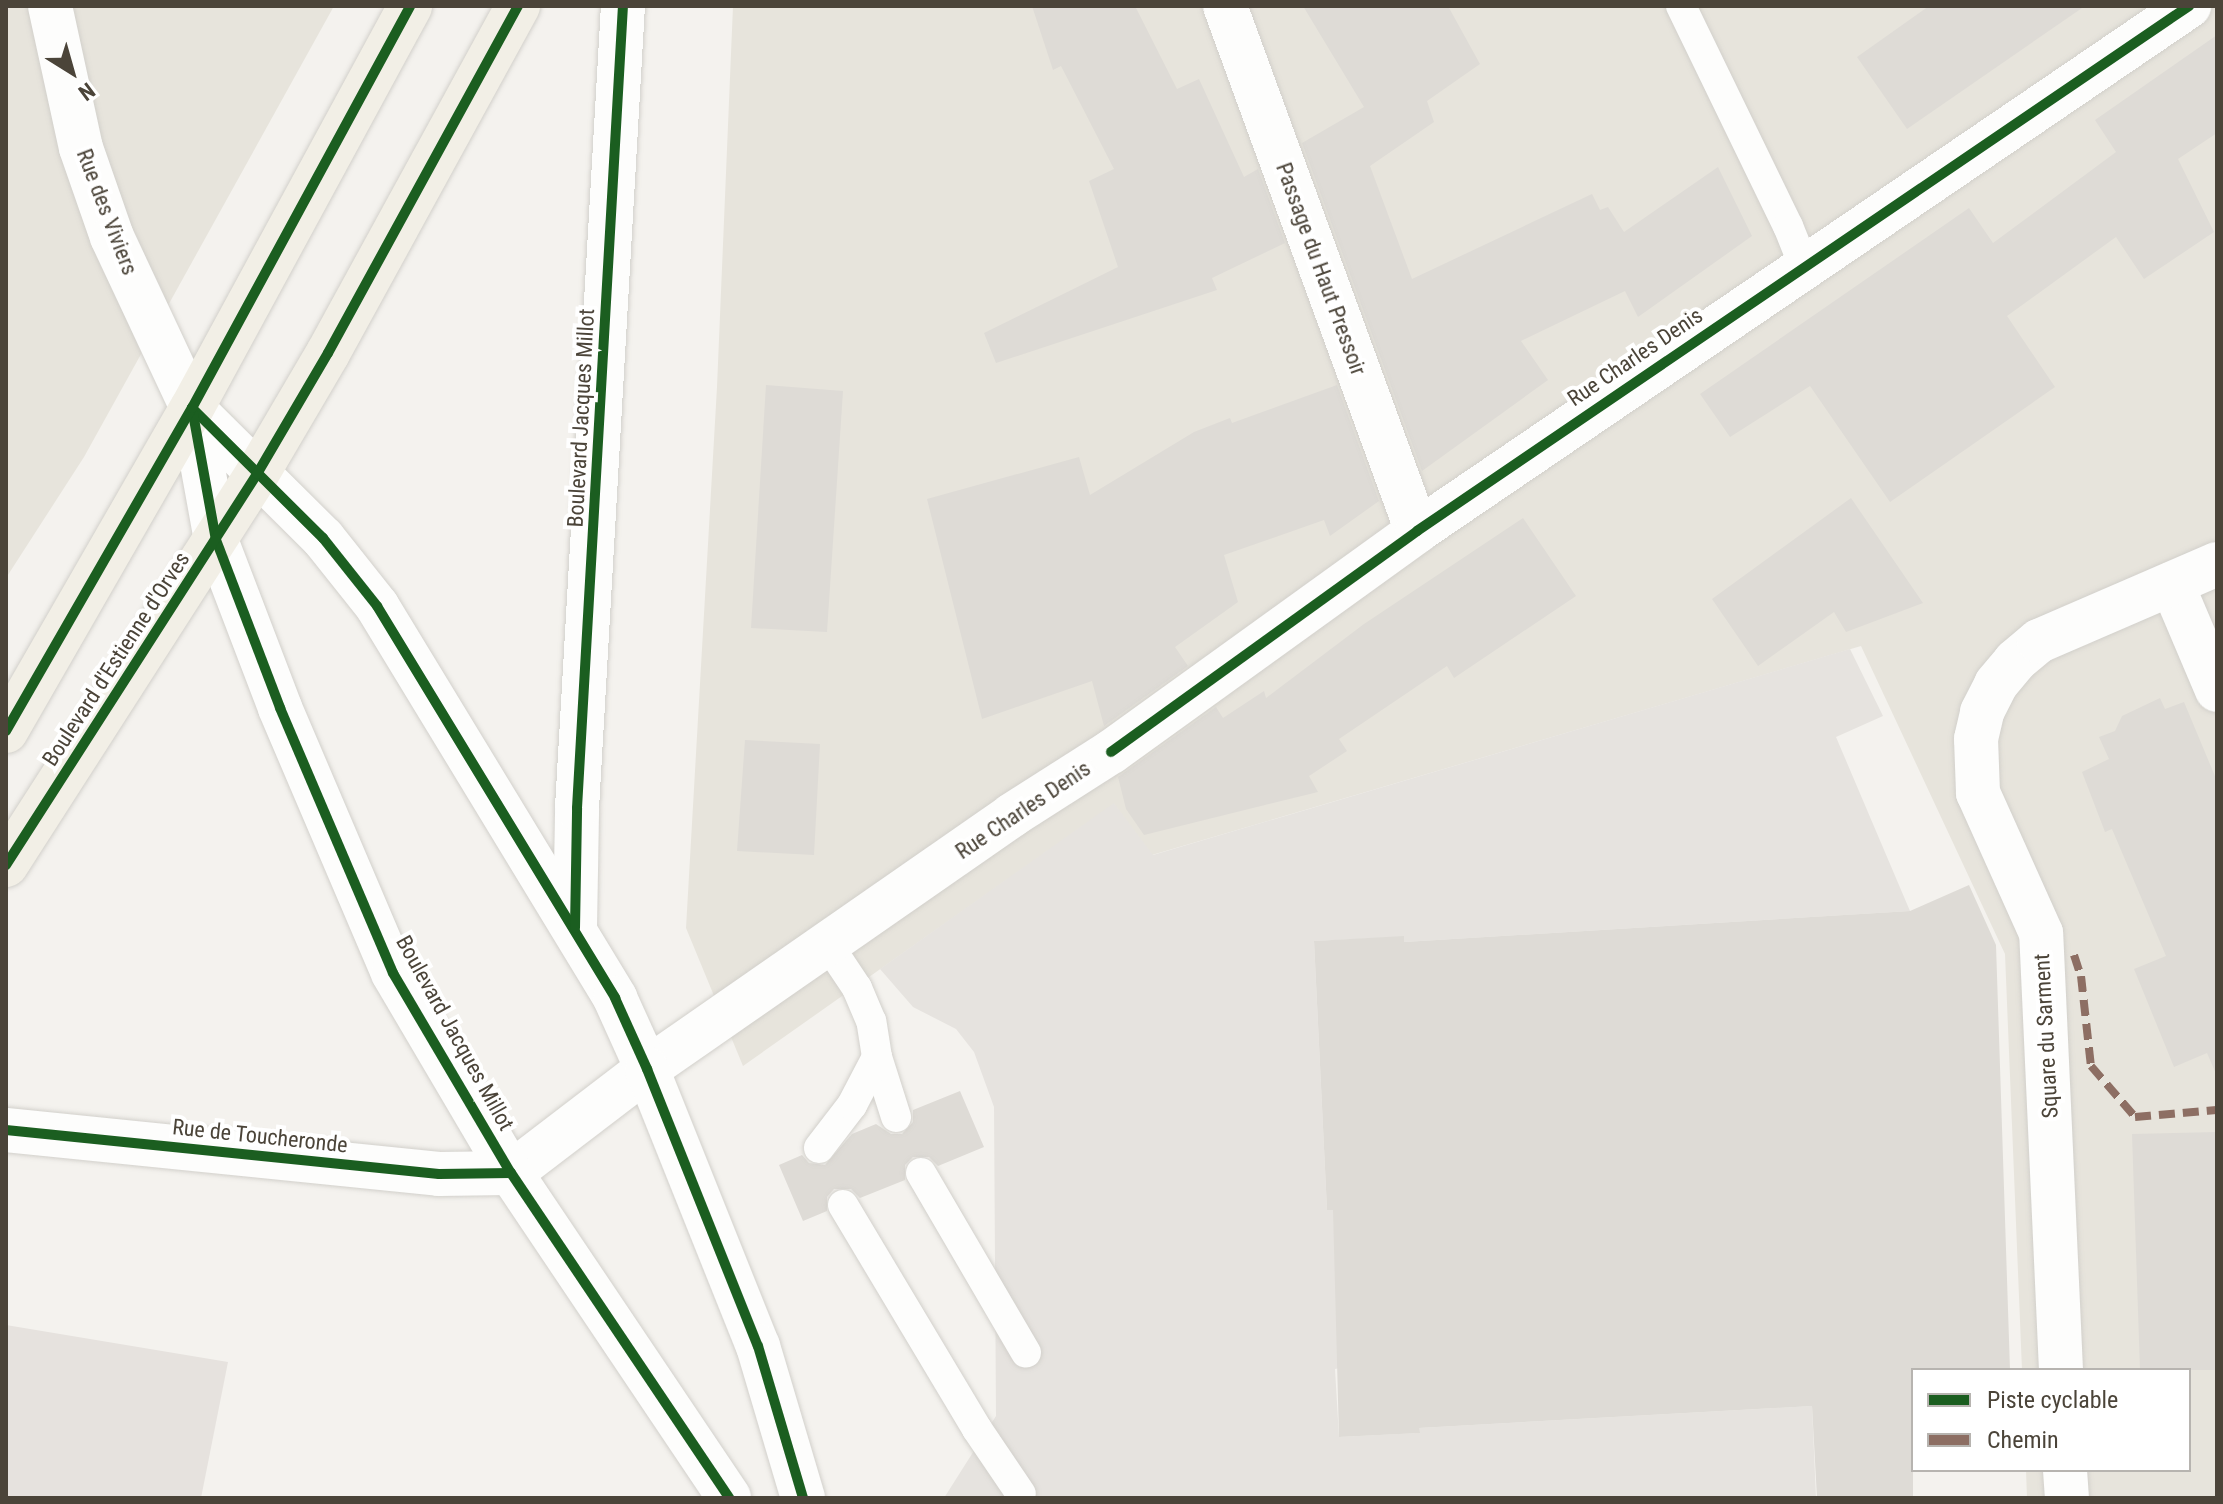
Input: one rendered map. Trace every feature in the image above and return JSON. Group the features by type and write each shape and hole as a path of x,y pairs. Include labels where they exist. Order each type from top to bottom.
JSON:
{"main road":[{"path":"6,731 192,408 410,6"},
{"path":"257,474 328,353 518,6"},
{"name":"Boulevard d'Estienne d'Orves","path":"6,865 257,474"}],"street":[{"name":"Rue des Viviers","path":"50,6 81,148 112,237 192,408"},
{"name":"Boulevard Jacques Millot","path":"575,928 577,808 623,6"},
{"name":"Passage du Haut Pressoir","path":"1225,6 1417,531"},
{"name":"Rue Charles Denis","path":"511,1173 647,1069 827,943 1111,752 1417,531 2189,6"},
{"path":"192,408 323,538 377,606 615,998 647,1069 758,1346 803,1498"},
{"name":"Boulevard Jacques Millot","path":"192,408 216,540 280,708 393,973 511,1173 729,1498"},
{"name":"Square du Sarment","path":"2061,1368 2041,933 1978,793 1976,739 1982,712 1996,684 2015,661 2039,641 2217,564"},
{"path":"2172,584 2217,690"},
{"name":"Rue de Toucheronde","path":"6,1130 439,1174 511,1173"},
{"path":"2065,1472 2067,1498"}],"lane":[{"path":"1681,6 1788,226 1804,266"},
{"path":"827,943 857,988 871,1021 877,1057 896,1117"},
{"path":"819,1148 852,1105 877,1057"},
{"path":"921,1173 1026,1353"},
{"path":"843,1205 977,1429 1021,1494"}],"shaded area":[{"path":"6,6 334,6 84,457 6,578"},
{"path":"733,6 2217,6 2217,1498 2027,1498 2026,1472 2191,1472 2191,1368 2022,1368 2005,954 1861,646 1152,855 1114,804 743,1066 686,928 717,387"},
{"path":"1850,649 1883,716 1836,737 1910,911 1404,942 1403,937 1314,941 1327,1210 1340,1210 1340,1368 1335,1369 1339,1437 1419,1433 1419,1428 1812,1406 1816,1498 944,1498 996,1416 994,1107 974,1052 956,1029 913,1007 880,969 1114,803 1153,855"},
{"path":"6,1325 228,1362 201,1498 6,1498"}],"building":[{"path":"1032,6 1135,6 1177,89 1199,79 1244,177 1258,169 1285,243 1212,278 1217,290 996,363 984,333 1118,267 1089,181 1114,169 1061,66 1053,70"},
{"path":"1303,6 1448,6 1480,64 1427,101 1434,122 1370,166 1412,279 1592,194 1600,210 1608,207 1624,232 1718,167 1752,236 1638,317 1625,291 1521,341 1548,380 1422,471 1302,143 1364,107"},
{"path":"1929,6 2085,6 1907,129 1857,57"},
{"path":"2217,35 2217,133 2178,159 2214,232 2144,279 2116,237 2007,316 2055,387 1890,502 1810,386 1730,437 1700,394 1969,208 1993,243 2116,152 2095,120"},
{"path":"766,385 843,391 827,632 751,628"},
{"path":"1337,385 1379,501 1330,536 1324,520 1224,555 1238,602 1175,647 1188,666 1104,726 1092,681 982,719 927,499 1079,457 1090,495 1194,432 1230,418 1232,423"},
{"path":"1851,498 1923,603 1846,632 1834,612 1758,666 1712,599"},
{"path":"1523,518 1576,596 1454,678 1447,666 1339,739 1347,751 1309,776 1318,792 1144,835 1126,809 1118,777 1216,707 1223,718 1264,691 1266,698 1364,624"},
{"path":"2160,698 2165,709 2184,702 2217,781 2217,1076 2207,1053 2174,1067 2134,969 2166,956 2112,829 2105,832 2082,772 2109,759 2099,737 2115,731 2122,716"},
{"path":"745,740 820,744 814,855 737,851"},
{"path":"1969,885 1996,945 2010,1368 1911,1368 1913,1498 1817,1498 1812,1406 1419,1428 1420,1433 1339,1437 1333,1210 1327,1210 1314,941 1404,936 1404,942 1910,911"},
{"path":"960,1091 984,1147 938,1166 929,1157 913,1157 905,1165 905,1180 860,1198 851,1189 834,1189 827,1197 827,1211 803,1221 779,1165 802,1155 809,1163 825,1165 852,1134 876,1124 891,1134 902,1134 913,1122 913,1110"},
{"path":"2217,1132 2217,1370 2140,1368 2132,1134"}],"marked path":[{"path":"2074,955 2081,976 2091,1066 2135,1117 2217,1110"}],"cycle path":[{"path":"6,731 192,408 410,6"},
{"path":"6,865 257,474 328,353 518,6"},
{"path":"575,928 577,808 623,6"},
{"path":"1111,752 1417,531 2189,6"},
{"path":"192,408 323,538 377,606 615,998 647,1069 758,1346 803,1498"},
{"path":"192,408 216,540 280,708 393,973 511,1173 729,1498"},
{"path":"6,1130 439,1174 511,1173"}]}
